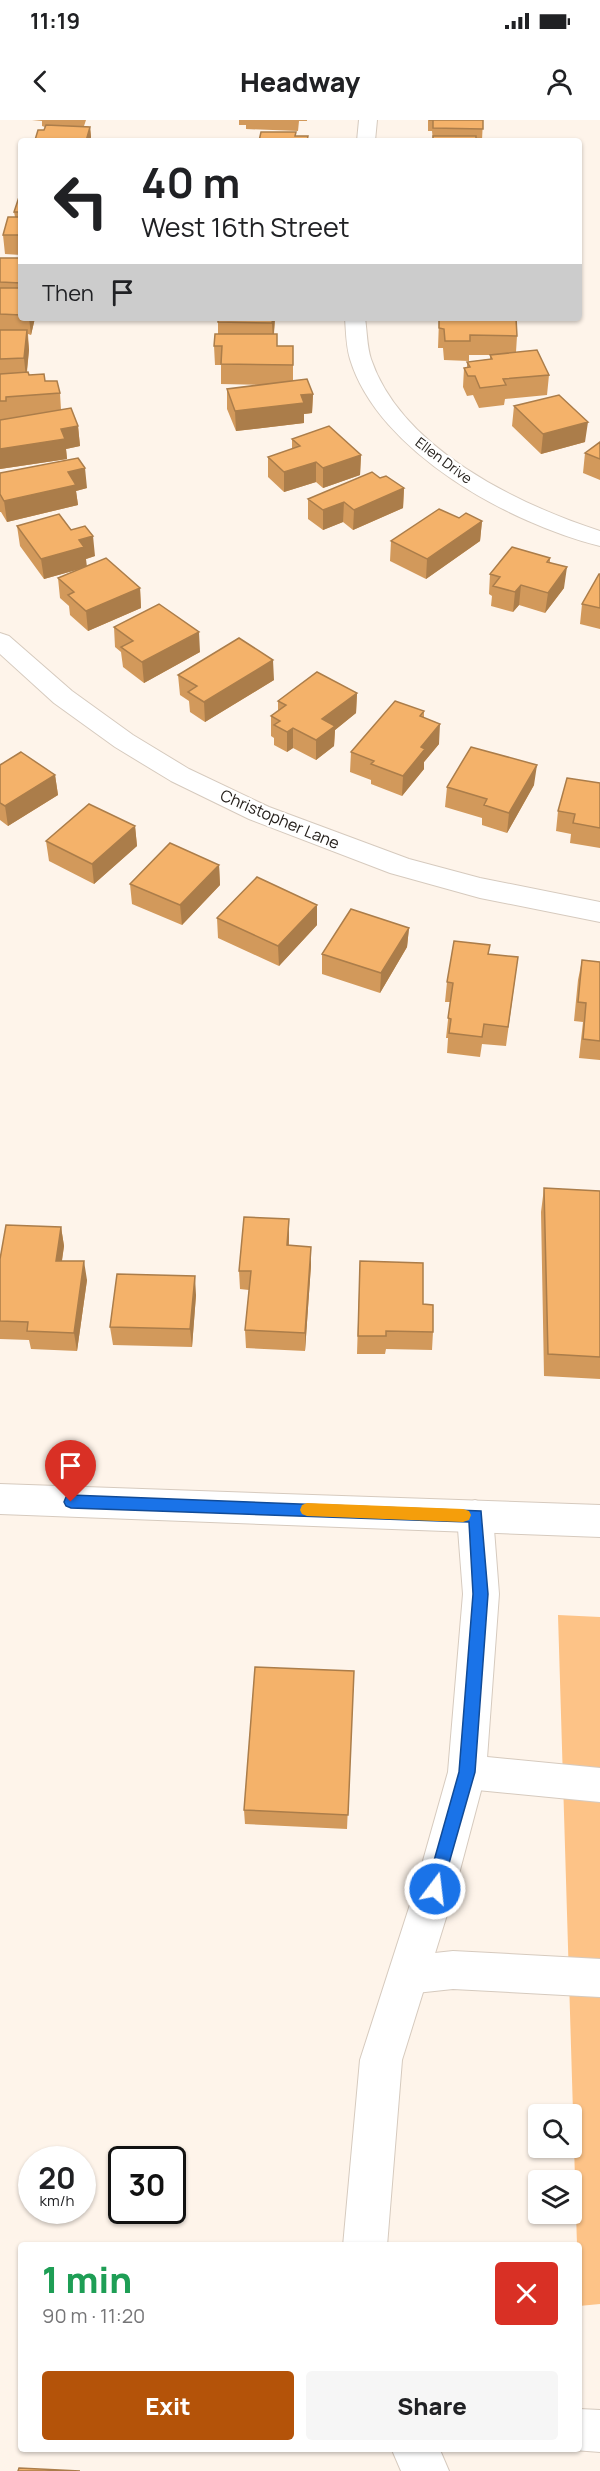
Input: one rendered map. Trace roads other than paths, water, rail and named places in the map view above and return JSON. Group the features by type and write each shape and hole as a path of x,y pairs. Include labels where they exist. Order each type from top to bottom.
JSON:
{"street":[{"path":"366,138 368,120"},
{"name":"Ellen Drive","path":"355,321 355,341 366,376 393,418 417,442 446,465 506,500 563,526 600,538"},
{"name":"Christopher Lane","path":"0,641 71,704 124,741 180,775 259,813 400,866 480,888 600,912"},
{"path":"0,1499 600,1521"},
{"path":"365,2242 381,2060 435,1889 467,1772 481,1594 476,1516"},
{"path":"417,2452 425,2471"}],"lane":[{"path":"467,1772 600,1785"},
{"path":"407,1975 453,1970 600,1978"},
{"path":"582,2430 600,2431"}]}
